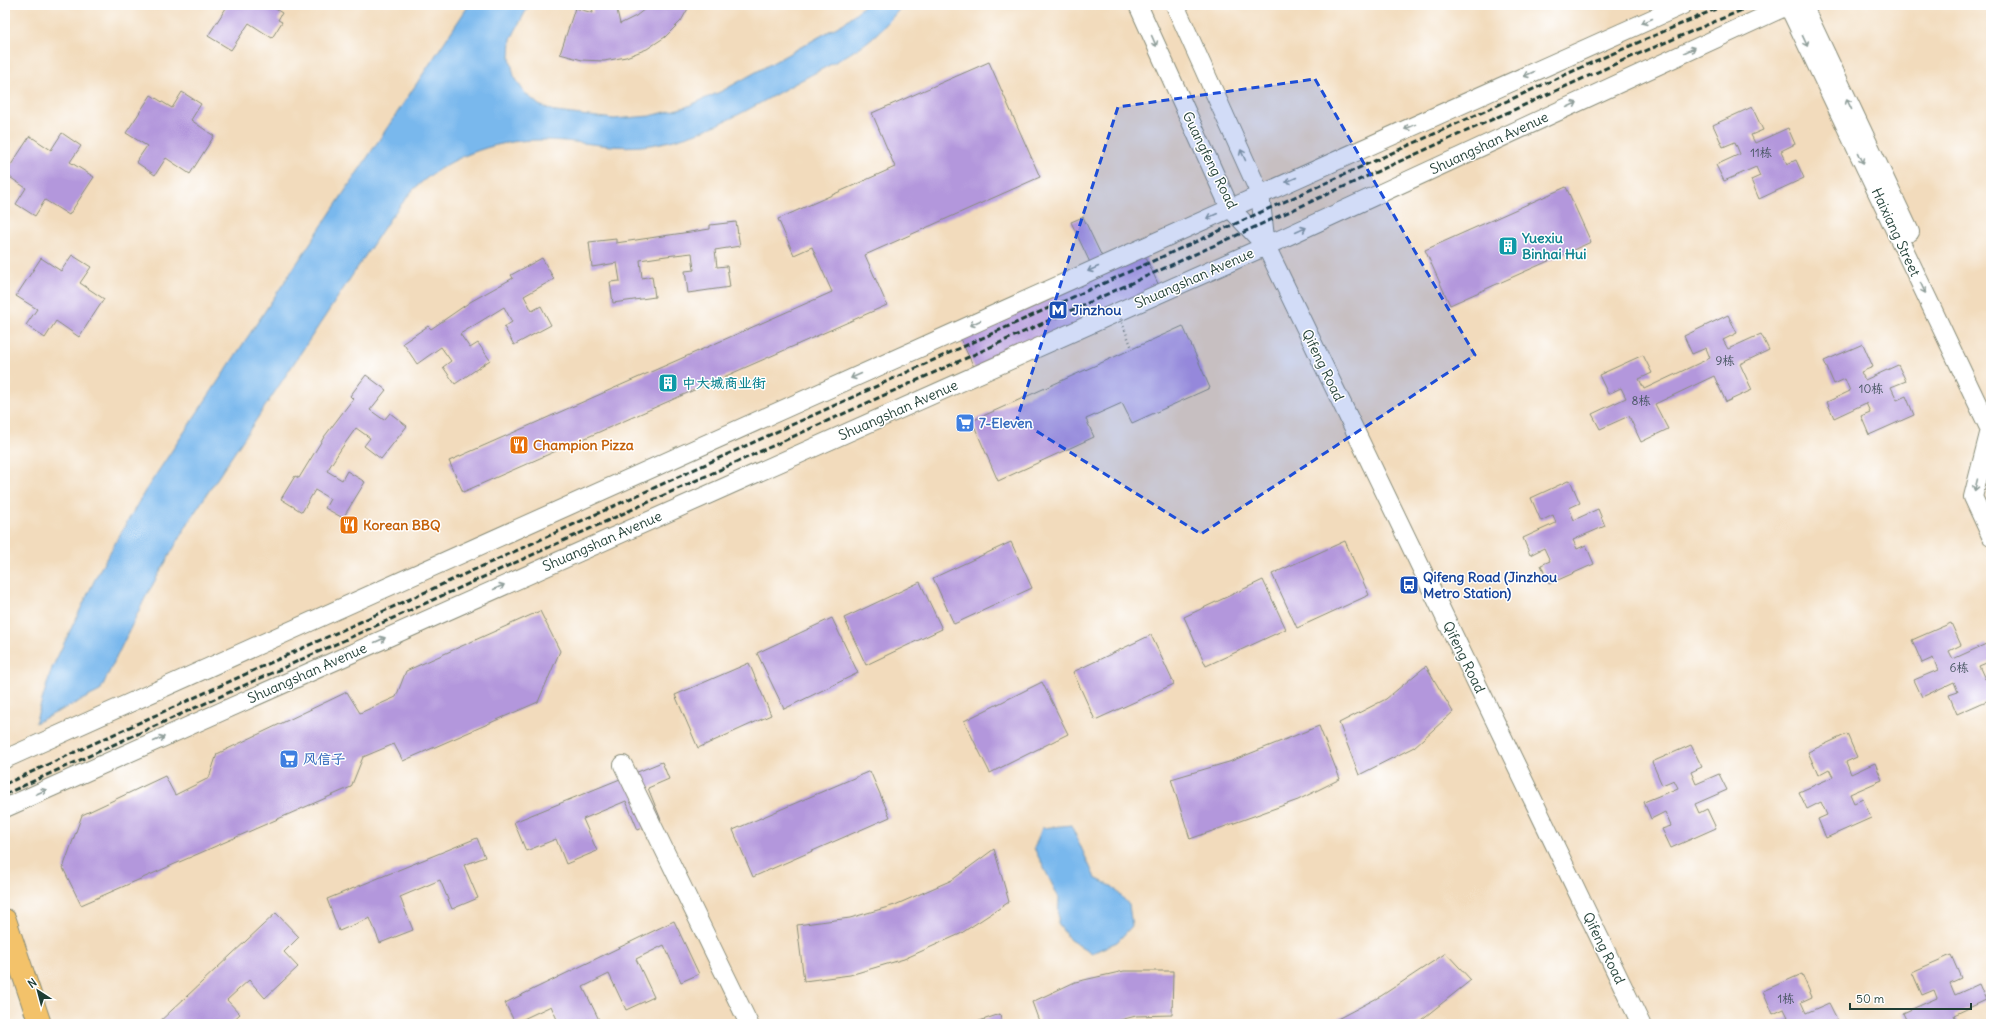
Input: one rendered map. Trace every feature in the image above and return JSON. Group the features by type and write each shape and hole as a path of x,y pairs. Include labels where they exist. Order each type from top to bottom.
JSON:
{"main road":[{"path":"5,920 40,1024"}],"street":[{"name":"Guangfeng Road","path":"1138,5 1230,208 1266,246"},
{"name":"Guangfeng Road","path":"1175,5 1260,194 1266,246"},
{"path":"5,759 1683,5"},
{"name":"Haixiang Street","path":"1788,5 1990,430 1987,458 1973,497 1991,536"},
{"name":"Shuangshan Avenue","path":"5,808 1266,246 1788,5"},
{"name":"Haixiang Street","path":"1803,5 1991,405"},
{"name":"Qifeng Road","path":"1266,246 1641,1024"},
{"path":"623,765 750,1024"}],"path":[{"path":"1119,315 1132,348"}],"highlighted area":[{"path":"1315,79 1475,355 1201,534 1017,419 1118,107"}],"water":[{"path":"469,5 529,5 511,39 510,58 514,76 524,92 539,105 556,112 614,119 650,116 686,107 722,91 844,23 865,5 903,5 878,33 852,52 744,112 710,128 674,140 641,146 626,147 553,140 504,143 454,161 425,180 412,191 391,217 191,518 145,598 100,691 35,723 52,668 98,573 145,491"},
{"path":"1071,825 1095,878 1113,887 1129,905 1132,926 1117,942 1092,953 1070,940 1058,924 1059,898 1034,848 1042,828"}],"building":[{"path":"221,5 269,5 282,13 278,20 282,22 272,38 249,23 231,50 208,36 226,8"},
{"path":"592,5 616,5 620,24 636,16 650,5 690,5 681,21 665,37 647,49 626,57 604,61 582,60 560,54 575,8 593,13"},
{"path":"989,62 1040,177 865,255 887,305 463,492 449,461 832,292 812,247 794,255 778,219 895,167 872,113"},
{"path":"182,92 201,104 191,120 214,136 190,174 166,158 155,175 136,162 147,146 126,133 151,95 172,108"},
{"path":"1752,107 1763,130 1751,135 1755,143 1788,128 1795,144 1781,151 1787,164 1796,160 1804,178 1759,199 1751,180 1760,176 1756,167 1724,181 1716,165 1740,154 1735,142 1723,147 1713,125"},
{"path":"62,133 81,146 70,162 94,177 69,215 45,200 35,216 16,204 26,188 5,174 30,136 51,150"},
{"name":"Yuexiu Binhai Hui","path":"1566,187 1591,242 1450,305 1425,250"},
{"name":"Jinzhou","path":"1083,217 1105,263 1141,247 1160,288 976,371 956,330 1093,269 1071,222"},
{"path":"736,222 740,246 715,250 717,267 727,266 730,287 688,293 685,271 694,270 692,253 666,256 640,260 642,278 652,276 655,297 613,303 610,282 620,281 617,263 592,267 589,242 616,239 616,243 710,229 710,225"},
{"path":"72,255 91,267 80,283 104,299 79,337 56,321 45,338 26,325 37,309 16,296 41,258 61,271"},
{"path":"542,258 554,279 524,296 532,311 541,306 551,325 514,345 504,327 512,322 504,307 460,334 470,348 478,343 490,360 455,384 443,367 451,361 441,347 417,364 403,343 428,326 431,329 470,302 513,278 511,275"},
{"path":"1728,315 1737,333 1723,340 1728,349 1761,334 1769,350 1740,364 1752,390 1726,402 1714,376 1655,404 1668,429 1641,442 1629,416 1600,429 1592,414 1626,398 1621,388 1608,394 1599,375 1643,355 1652,373 1639,379 1644,389 1710,358 1706,348 1692,354 1684,336"},
{"path":"1183,326 1210,388 1132,423 1122,403 1086,419 1094,437 998,481 972,421"},
{"path":"1863,344 1873,367 1861,372 1865,380 1898,365 1906,381 1891,387 1897,400 1906,396 1914,415 1869,435 1861,416 1870,412 1866,403 1834,418 1827,402 1850,391 1845,379 1834,384 1824,361"},
{"path":"366,375 386,390 370,410 384,420 390,413 407,426 381,459 364,446 370,438 356,428 327,471 342,480 347,471 365,482 343,518 325,508 330,499 315,490 302,512 281,499 295,476 299,478 324,437 353,399 350,396"},
{"path":"1570,480 1580,503 1569,508 1574,520 1598,509 1605,526 1573,540 1577,549 1586,545 1594,564 1549,584 1541,565 1550,561 1544,548 1530,555 1523,538 1556,523 1553,515 1541,521 1531,498"},
{"path":"1345,541 1369,595 1297,628 1272,574"},
{"path":"1011,542 1032,588 954,624 933,578"},
{"path":"1263,580 1286,629 1206,666 1184,617"},
{"path":"920,582 942,629 866,665 844,618"},
{"name":"风信子","path":"540,611 560,651 538,702 403,761 394,744 363,757 351,787 81,905 63,868 82,815 165,776 175,795 209,778 217,754 347,692 360,713 396,697 406,671"},
{"path":"832,618 858,673 784,709 757,653"},
{"path":"1951,623 1961,645 1949,651 1953,659 1986,644 1991,654 1991,661 1979,666 1985,679 1991,677 1991,699 1957,714 1949,695 1958,692 1954,682 1922,697 1914,680 1938,670 1933,658 1922,663 1912,640"},
{"path":"1151,635 1174,684 1095,720 1073,672"},
{"path":"749,663 771,715 698,748 675,695"},
{"path":"1426,666 1453,712 1414,747 1359,775 1339,723 1386,699"},
{"path":"1042,682 1068,734 990,773 964,721"},
{"path":"1319,726 1340,779 1298,800 1190,839 1171,779 1229,762"},
{"path":"1847,734 1857,757 1846,762 1851,774 1875,763 1882,780 1850,794 1854,803 1863,799 1871,818 1826,838 1818,819 1827,815 1821,802 1807,809 1799,792 1833,777 1829,769 1818,775 1808,752"},
{"path":"1691,745 1702,767 1691,772 1696,784 1719,774 1727,790 1695,804 1699,813 1707,809 1716,828 1671,848 1662,829 1671,826 1665,812 1651,819 1644,802 1678,788 1674,780 1662,785 1652,762"},
{"path":"662,762 669,779 648,788 661,820 638,830 626,801 583,819 597,851 566,864 556,839 526,851 514,822"},
{"path":"870,771 890,817 753,877 733,830"},
{"path":"477,838 485,857 464,865 478,898 452,909 440,880 400,897 413,930 380,943 370,918 339,931 327,899"},
{"path":"994,849 1009,902 960,934 904,959 850,975 804,981 797,925 850,918 895,905 952,880"},
{"path":"276,913 299,937 284,952 298,967 265,998 249,980 227,1000 240,1014 229,1024 199,1024 197,1022 195,1024 157,1024"},
{"path":"674,921 699,974 681,982 664,945 636,959 654,997 626,1010 609,974 583,987 601,1024 559,1024 551,1006 515,1023 505,1003"},
{"path":"1446,953 1471,980 1416,1024 1328,1024 1381,996"},
{"path":"1951,955 1961,978 1950,983 1955,995 1979,984 1986,1000 1954,1015 1958,1024 1908,1024 1903,1013 1937,998 1934,990 1922,995 1912,972"},
{"path":"1124,971 1173,971 1172,1015 1136,1016 1104,1024 1040,1024 1032,1002 1075,982"},
{"path":"1802,974 1812,997 1801,1002 1806,1013 1829,1003 1837,1019 1827,1024 1772,1024 1788,1017 1784,1009 1773,1014 1763,991"},
{"path":"1000,1014 1002,1024 971,1024"},
{"path":"1967,1020 1969,1024 1958,1024"}],"railway":[{"path":"5,784 958,349 1600,59 1725,5"},
{"path":"5,794 1624,60 1754,5"}],"place":[{"name":"Yuexiu Binhai Hui","path":"1508,246"},
{"name":"Jinzhou","path":"1058,310"},
{"name":"中大城商业街","path":"668,383"},
{"name":"7-Eleven","path":"965,423"},
{"name":"Champion Pizza","path":"519,445"},
{"name":"Korean BBQ","path":"349,525"},
{"name":"Qifeng Road (Jinzhou Metro Station)","path":"1409,585"},
{"name":"风信子","path":"289,759"}]}
